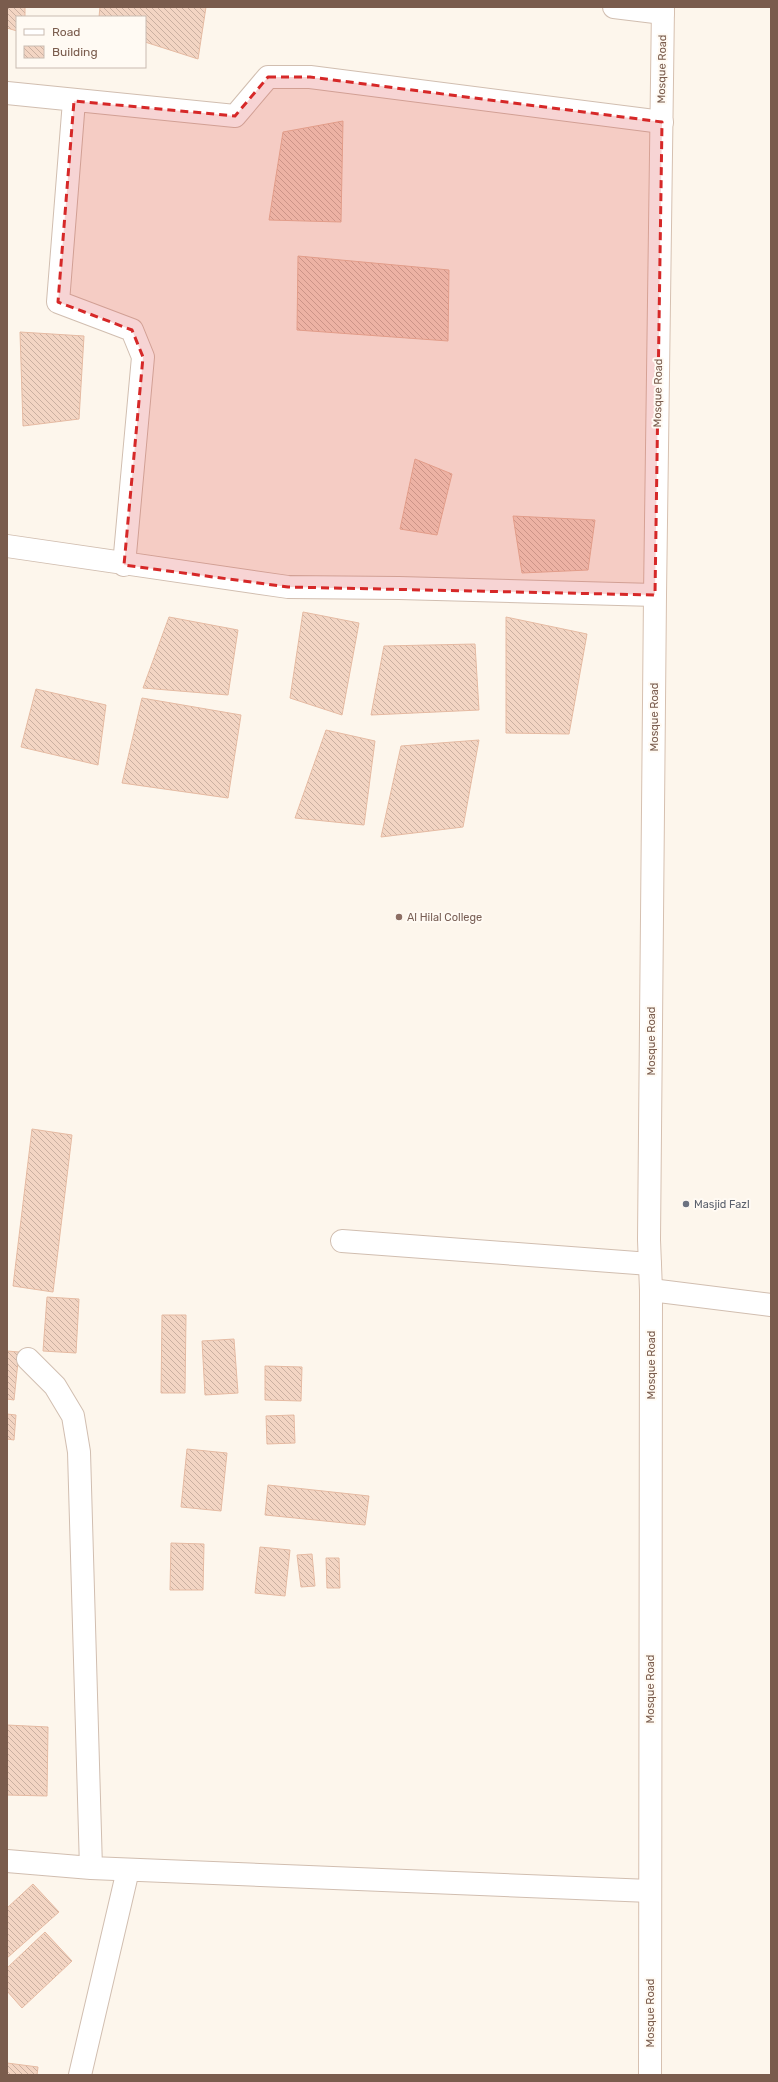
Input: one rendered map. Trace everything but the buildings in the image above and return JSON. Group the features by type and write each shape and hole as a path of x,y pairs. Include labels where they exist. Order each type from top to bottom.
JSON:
{"street":[{"path":"614,7 663,10"},
{"name":"Mosque Road","path":"650,2075 650,1264 655,595 663,10"},
{"path":"7,93 74,101 235,116 268,77 310,77 662,122"},
{"path":"74,101 58,302 132,330 143,357 124,565"},
{"path":"7,546 124,565 288,587 399,588 655,595"},
{"path":"342,1241 650,1264"},
{"path":"651,1290 771,1305"},
{"path":"28,1359 55,1386 73,1416 79,1452 91,1868"},
{"path":"7,1861 128,1870 650,1891"},
{"path":"80,2075 128,1870"}],"highlighted area":[{"path":"268,77 310,77 662,122 655,595 288,587 124,565 143,357 132,330 58,302 74,101 235,116"}],"place":[{"name":"Al Hilal College","path":"399,917"},
{"name":"Masjid Fazl","path":"686,1204"}]}
